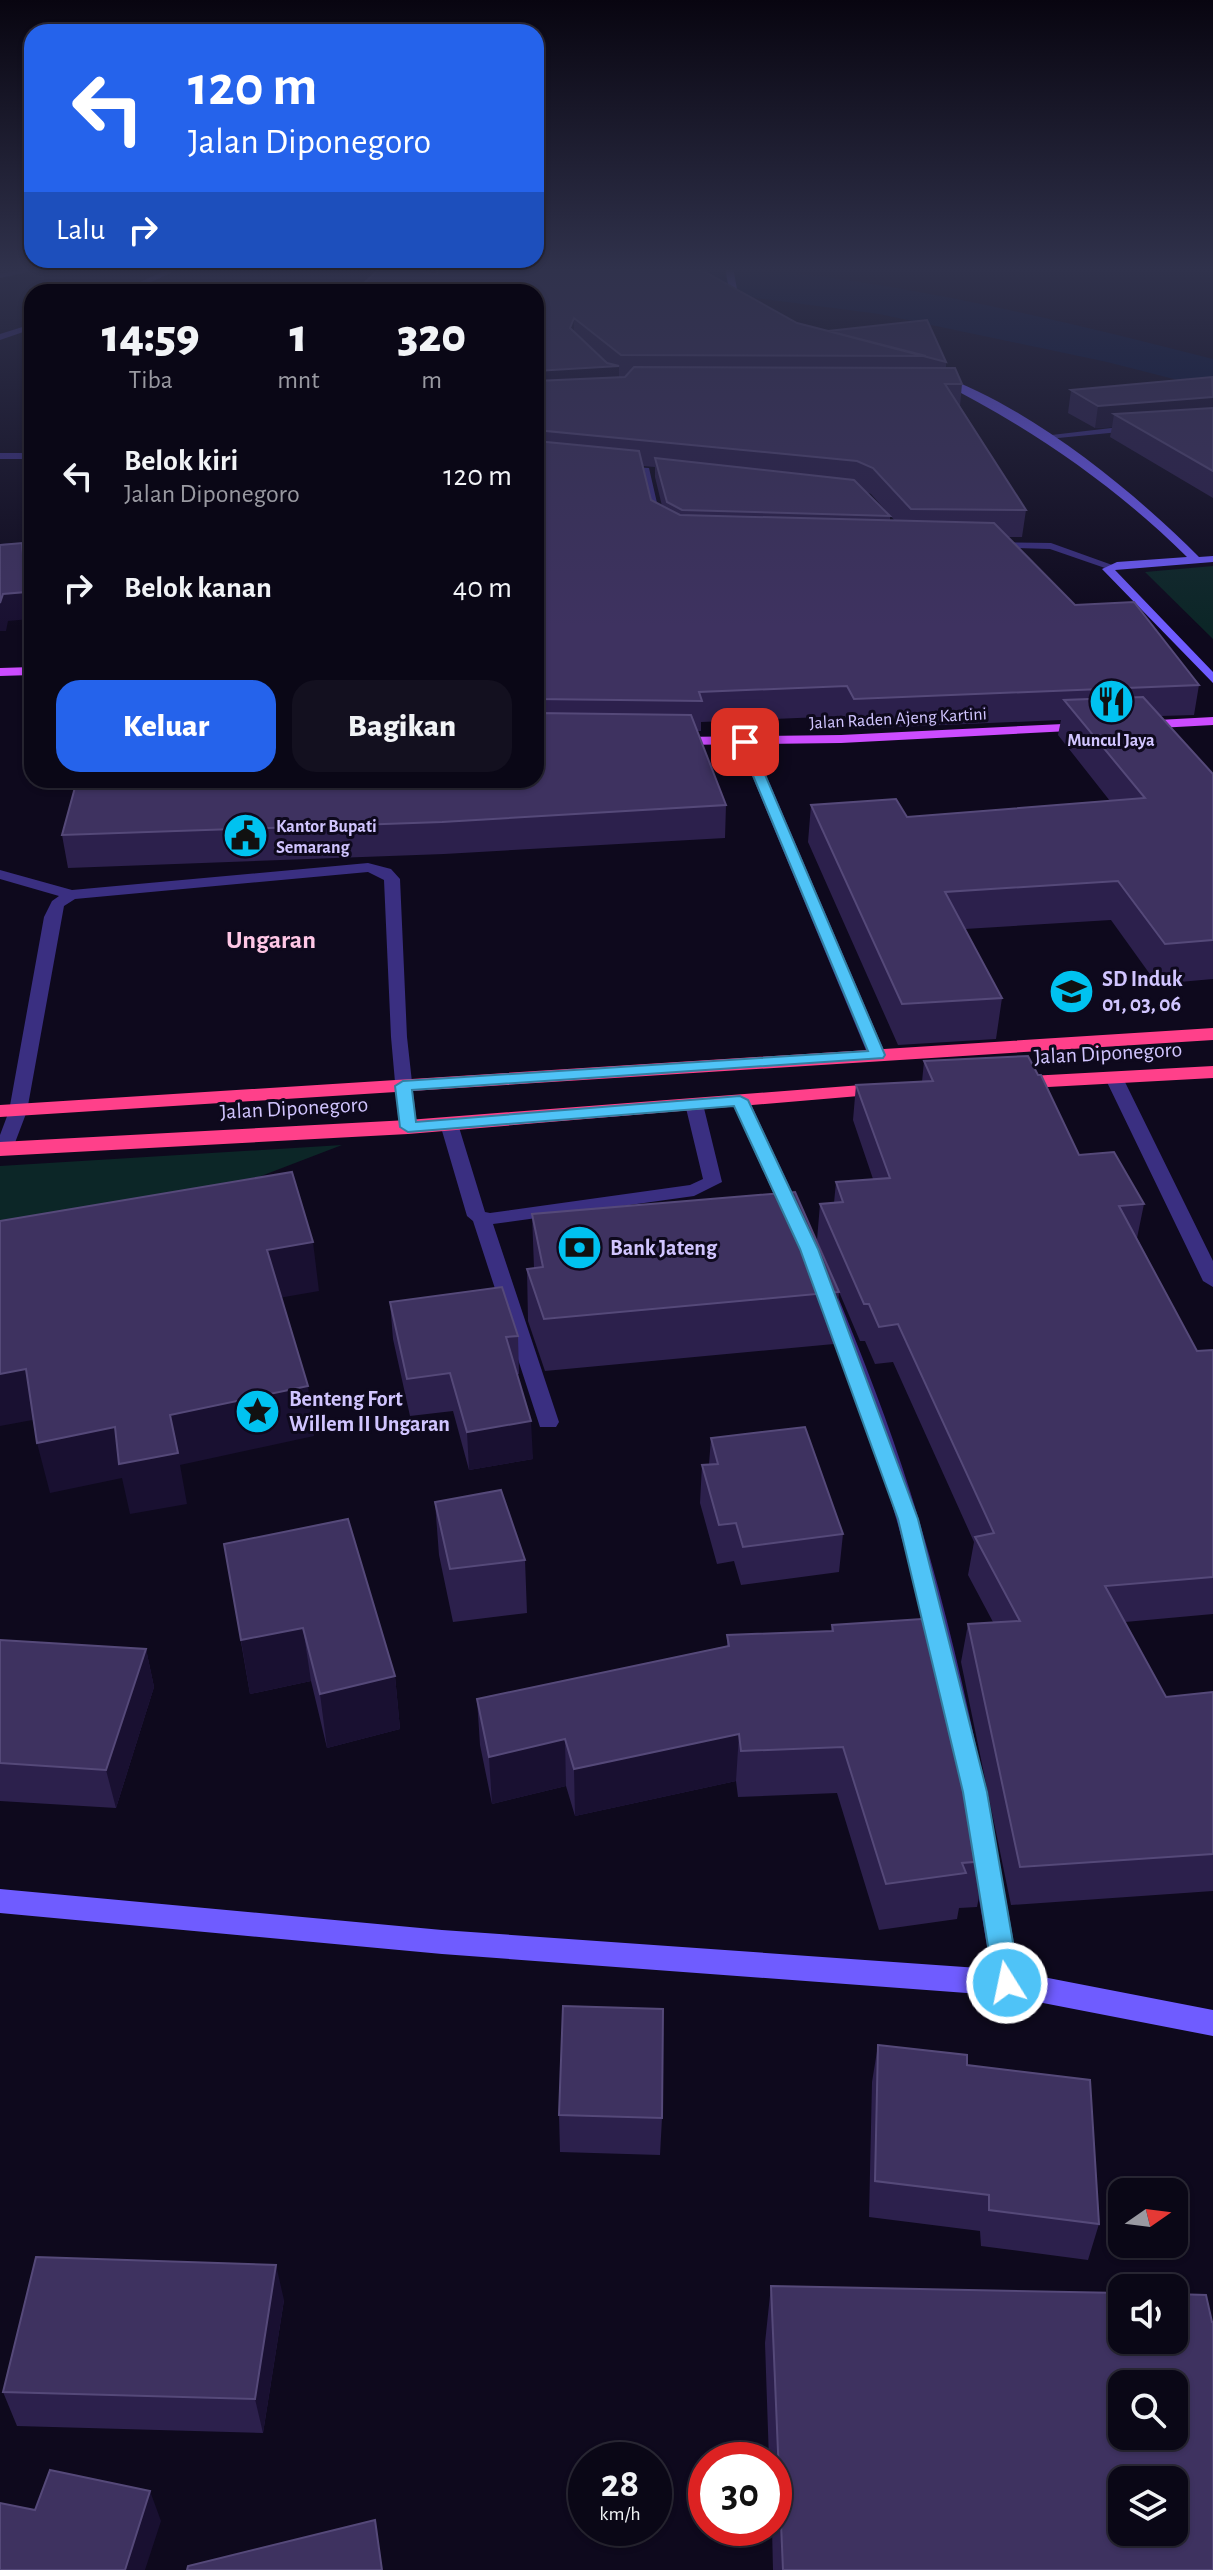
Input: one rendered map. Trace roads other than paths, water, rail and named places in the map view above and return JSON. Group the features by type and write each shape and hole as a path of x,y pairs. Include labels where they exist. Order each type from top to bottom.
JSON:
{"highway":[{"name":"Jalan Diponegoro","path":"9,1111 1213,1034"},
{"name":"Jalan Diponegoro","path":"987,1084 1213,1072"},
{"name":"Jalan Diponegoro","path":"2,1148 408,1127 907,1087"}],"main road":[{"path":"0,672 24,671"},
{"path":"1127,725 1213,721"},
{"name":"Jalan Raden Ajeng Kartini","path":"656,740 745,742 1095,727"}],"street":[{"path":"958,387 1048,436 1109,481 1169,532 1196,560"},
{"path":"1048,436 1156,427"},
{"path":"0,456 24,456"},
{"path":"601,466 660,472"},
{"path":"645,470 659,526 671,533"},
{"path":"979,545 1051,546 1109,566 1213,559"},
{"path":"0,547 24,546"},
{"path":"1109,566 1108,569 1213,679"},
{"path":"745,742 877,1055"},
{"path":"0,874 71,895 368,867 386,872 392,879 408,1127"},
{"path":"2,1148 52,917 57,904 71,895"},
{"path":"1114,1078 1213,1281"},
{"path":"740,1100 803,1236"},
{"path":"449,1124 477,1216 482,1219 694,1190 713,1182 694,1104"},
{"path":"482,1219 548,1422"},
{"path":"820,1276 908,1519 931,1605 975,1792 1007,1983"},
{"path":"0,1901 442,1942 1007,1983 1213,2023"}],"place":[{"name":"Muncul Jaya","path":"1111,702"},
{"name":"Kantor Bupati Semarang","path":"245,836"},
{"name":"SD Induk 01, 03, 06","path":"1071,991"},
{"name":"Bank Jateng","path":"579,1247"},
{"name":"Benteng Fort Willem II Ungaran","path":"258,1411"}],"district":[{"name":"Ungaran","path":"271,939"}]}
